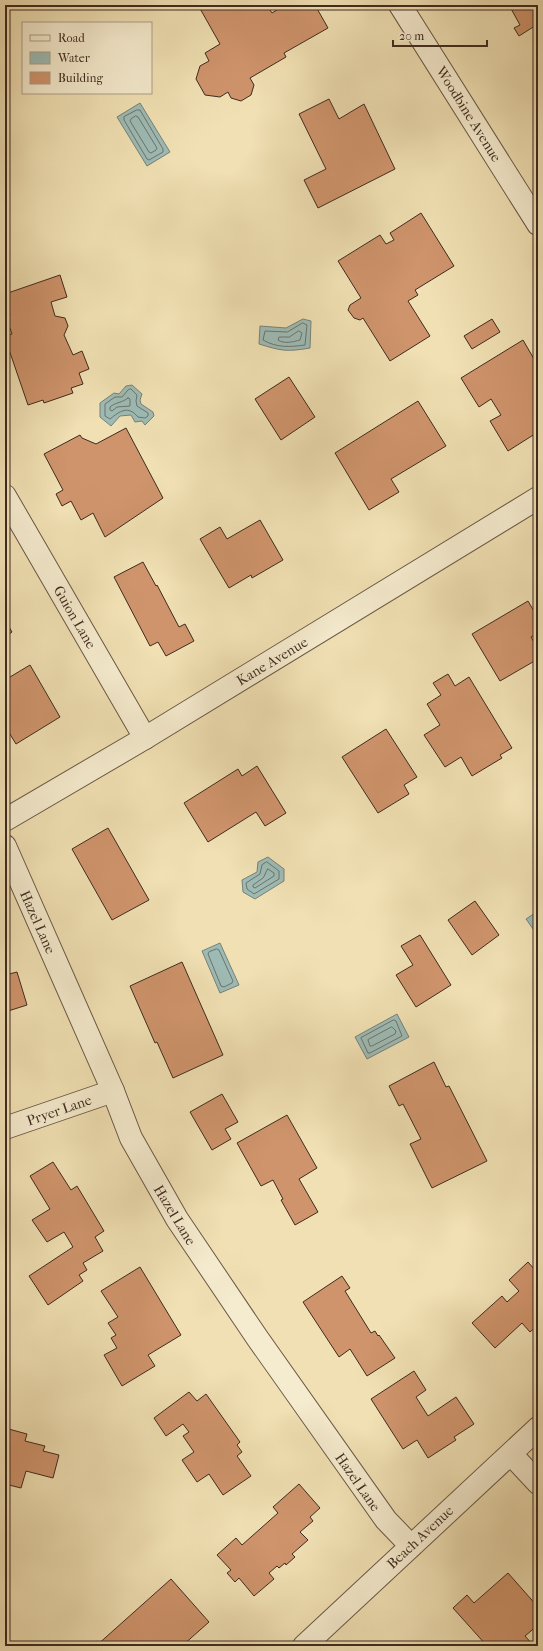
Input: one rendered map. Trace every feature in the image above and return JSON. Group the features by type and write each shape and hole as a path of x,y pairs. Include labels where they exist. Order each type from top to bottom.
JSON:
{"street":[{"name":"Woodbine Avenue","path":"400,5 538,224"},
{"name":"Guion Lane","path":"5,496 145,738"},
{"name":"Kane Avenue","path":"5,820 145,738 538,498"},
{"name":"Hazel Lane","path":"5,846 131,1138 176,1220 386,1520 411,1546"},
{"name":"Pryer Lane","path":"5,1128 112,1091"},
{"name":"Beach Avenue","path":"304,1646 538,1428"},
{"path":"511,1454 538,1483"}],"water":[{"path":"140,103 170,152 147,166 117,117"},
{"path":"303,319 311,321 310,348 284,350 259,344 260,326 286,328"},
{"path":"132,385 142,394 140,400 141,404 153,412 154,416 145,425 142,421 135,422 131,415 120,416 111,426 100,417 100,403 114,393 119,394 126,386"},
{"path":"268,857 284,869 284,881 255,899 243,892 242,880 257,872 258,862"},
{"path":"538,911 538,936 526,919"},
{"path":"220,943 239,985 220,993 202,951"},
{"path":"397,1014 409,1037 367,1059 355,1037"}],"building":[{"path":"198,5 277,5 270,10 272,13 285,5 315,5 328,28 284,53 286,57 250,78 254,85 251,95 241,101 231,98 228,92 220,97 205,95 196,79 200,66 209,61 205,53 220,44"},
{"path":"509,5 538,5 538,24 519,36 514,28 520,25"},
{"path":"329,99 339,119 364,104 395,169 318,208 304,180 326,169 299,114"},
{"path":"421,213 454,266 415,290 418,295 408,301 430,336 390,361 363,318 360,320 354,318 348,310 350,305 361,298 338,261 380,235 386,244 394,240 390,233"},
{"path":"60,275 67,297 51,302 55,316 65,318 68,326 64,335 73,355 82,351 89,369 79,373 83,384 71,388 73,393 44,403 43,400 28,405 5,338 5,336 12,334 6,317 10,315 5,301 5,294"},
{"path":"492,319 500,332 472,349 464,336"},
{"path":"523,340 538,366 538,432 508,451 490,421 501,415 491,399 479,407 461,378"},
{"path":"289,377 315,417 281,440 255,399"},
{"path":"418,401 446,446 391,479 399,492 369,510 335,453"},
{"path":"126,428 163,498 105,537 93,513 81,520 71,501 62,506 56,494 63,490 44,454 80,435 82,438 96,444"},
{"path":"260,520 283,560 252,578 251,575 229,588 200,539 220,527 227,539"},
{"path":"143,562 179,627 185,624 194,641 166,656 158,642 150,646 114,577"},
{"path":"528,601 538,618 538,633 531,637 538,649 538,659 500,681 472,634"},
{"path":"5,620 12,632 5,637"},
{"path":"30,665 60,717 16,744 5,726 5,680"},
{"path":"448,674 455,686 469,677 512,748 500,755 502,758 472,776 461,757 445,767 424,735 440,725 427,704 441,695 433,683"},
{"path":"386,729 417,777 404,785 409,794 378,813 342,757"},
{"path":"257,766 286,813 265,826 256,812 208,842 184,803 238,769 242,776"},
{"path":"108,828 149,900 112,920 72,849"},
{"path":"475,901 499,935 472,955 448,920"},
{"path":"420,935 451,985 416,1007 396,975 413,965 401,946"},
{"path":"182,962 223,1055 173,1078 157,1042 155,1043 130,986"},
{"path":"17,972 27,1005 5,1012 5,975"},
{"path":"434,1062 446,1087 449,1086 487,1161 432,1188 410,1144 421,1139 403,1104 399,1106 389,1086"},
{"path":"222,1094 238,1122 225,1129 231,1139 212,1150 190,1112"},
{"path":"287,1115 317,1168 299,1179 318,1212 295,1225 281,1200 283,1199 273,1180 261,1186 237,1143"},
{"path":"53,1162 71,1190 77,1186 104,1231 95,1237 103,1251 83,1263 87,1270 79,1275 83,1281 48,1305 29,1276 73,1247 64,1232 47,1242 32,1220 50,1209 30,1176"},
{"path":"528,1262 535,1270 538,1268 538,1325 530,1332 522,1323 495,1348 472,1323 502,1296 507,1302 519,1291 509,1280"},
{"path":"140,1267 181,1335 148,1355 155,1366 122,1386 104,1355 117,1348 111,1338 116,1335 108,1323 118,1317 101,1291"},
{"path":"342,1276 350,1288 345,1291 371,1333 375,1331 378,1336 379,1335 395,1358 367,1376 350,1349 339,1357 303,1302"},
{"path":"414,1371 426,1390 416,1397 428,1416 456,1397 474,1424 454,1437 456,1440 428,1458 417,1440 403,1449 371,1399"},
{"path":"189,1392 197,1401 206,1394 240,1442 237,1445 242,1452 237,1456 251,1476 223,1495 209,1474 197,1482 182,1460 194,1452 183,1436 189,1432 183,1424 166,1436 154,1418"},
{"path":"5,1428 27,1434 25,1441 45,1446 43,1451 59,1455 53,1478 26,1471 21,1488 5,1484"},
{"path":"299,1484 320,1508 310,1517 313,1521 300,1532 308,1540 292,1554 295,1557 286,1565 285,1563 279,1568 277,1566 269,1573 274,1579 254,1596 239,1578 235,1582 227,1573 231,1570 217,1555 236,1538 242,1545 278,1513 273,1507"},
{"path":"508,1573 538,1607 538,1625 525,1636 534,1646 487,1646 453,1608 467,1595 474,1603"},
{"path":"171,1579 209,1622 182,1646 96,1646"}]}
